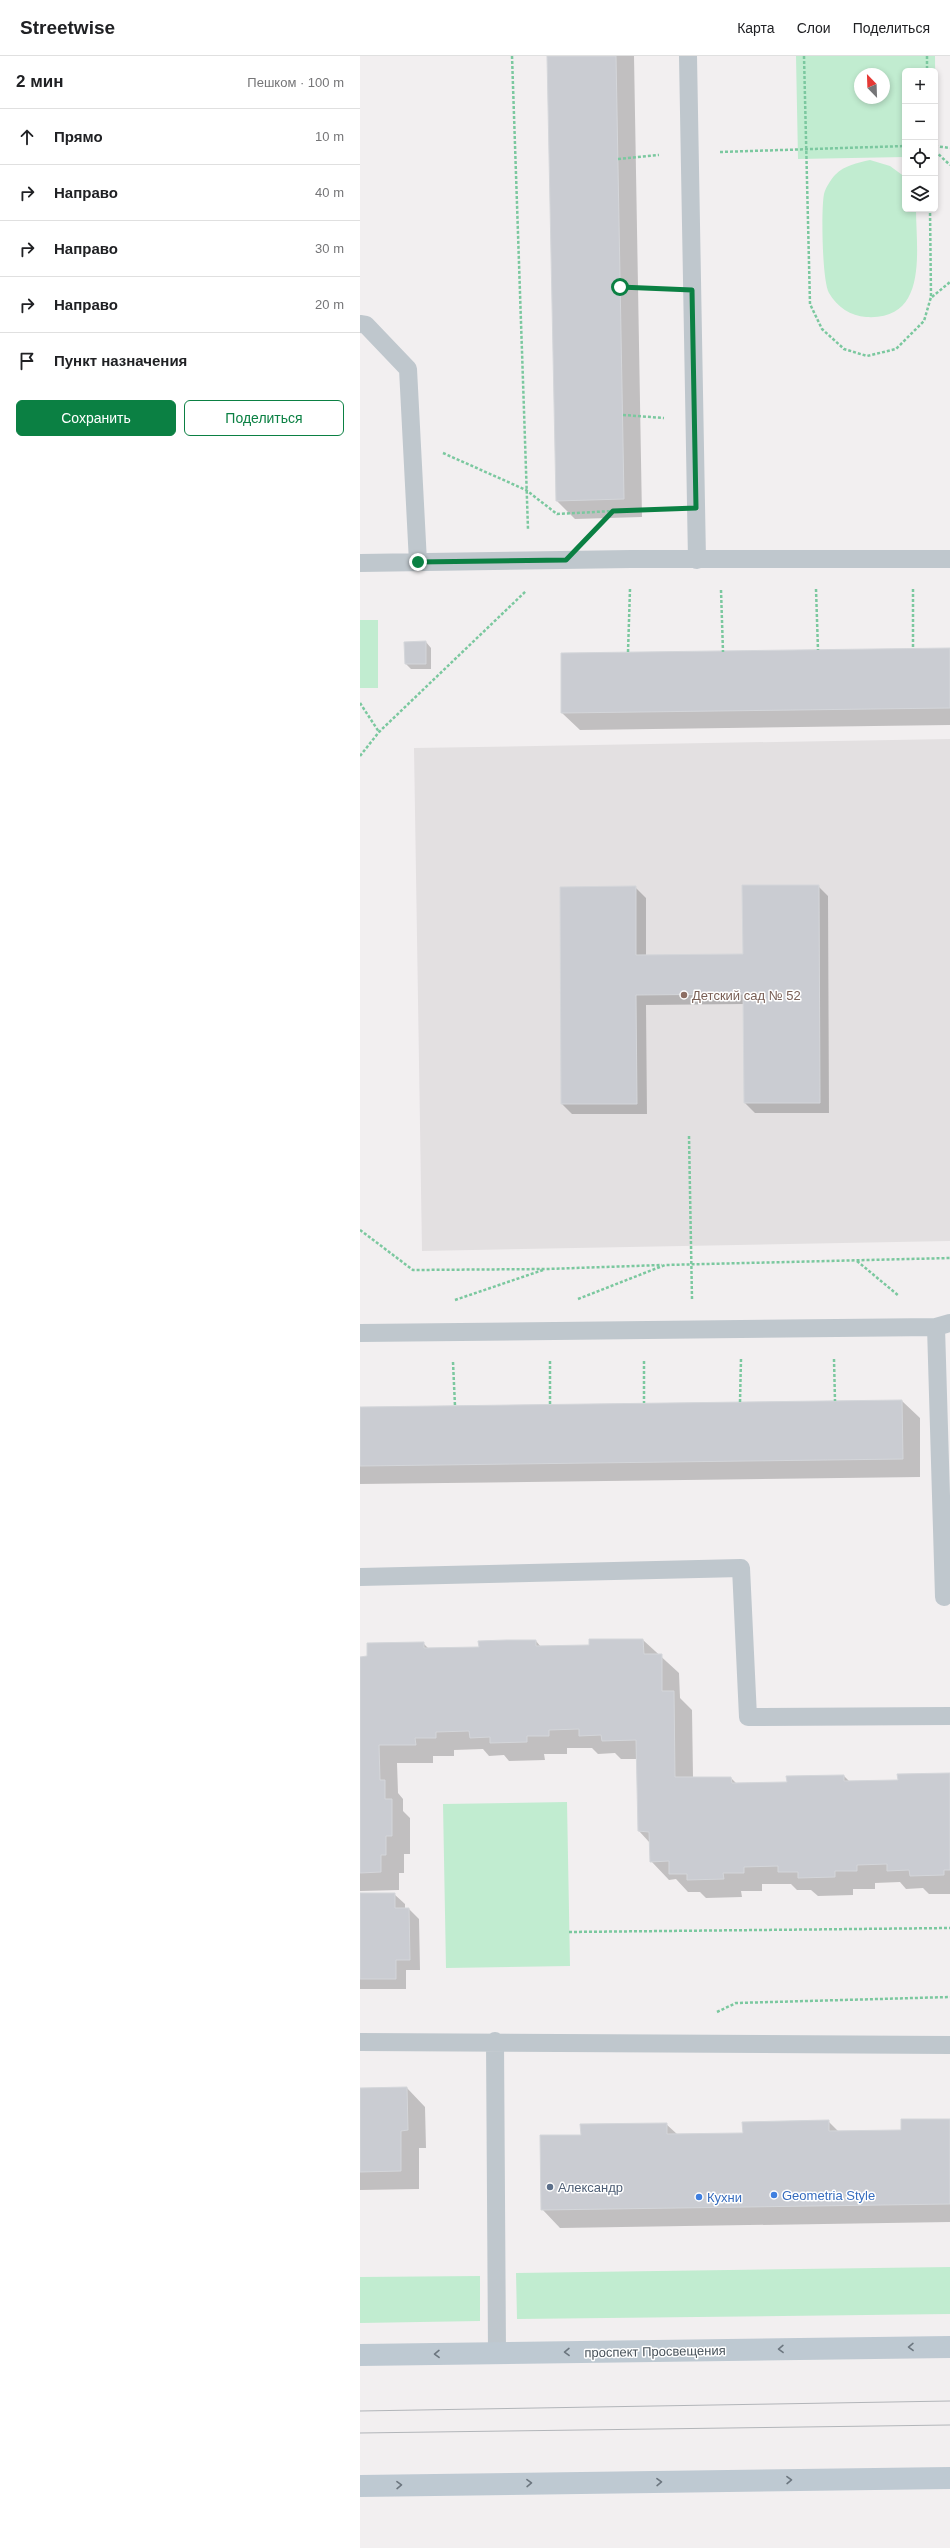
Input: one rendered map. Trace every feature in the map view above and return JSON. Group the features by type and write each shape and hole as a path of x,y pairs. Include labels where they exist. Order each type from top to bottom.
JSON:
{"main road":[{"name":"проспект Просвещения","path":"360,2355 950,2347"},
{"path":"360,2486 950,2478"}],"lane":[{"path":"688,56 697,560"},
{"path":"360,324 366,326 408,370 418,562"},
{"path":"360,563 631,559 950,559"},
{"path":"360,1334 833,1328 943,1325 944,1597"},
{"path":"360,1577 741,1568 748,1717 950,1716"},
{"path":"495,2041 497,2353"},
{"path":"360,2042 495,2041 950,2045"}],"path":[{"path":"512,56 526,490 530,561"},
{"path":"804,56 805,149 810,304 822,329 844,349 867,356 896,349 924,321 931,297 930,212"},
{"path":"927,56 927,68"},
{"path":"618,159 690,153 902,146"},
{"path":"938,146 950,148"},
{"path":"938,155 950,165"},
{"path":"931,297 950,282"},
{"path":"620,287 692,290"},
{"path":"623,415 694,420"},
{"path":"412,439 526,490 557,514 696,508"},
{"path":"566,560 613,511"},
{"path":"628,652 631,559"},
{"path":"913,559 913,649"},
{"path":"720,560 723,652"},
{"path":"816,560 818,650"},
{"path":"360,756 379,732 529,588"},
{"path":"360,703 379,732"},
{"path":"690,1136 693,1329"},
{"path":"360,1230 412,1270 547,1269 950,1258"},
{"path":"856,1260 943,1325"},
{"path":"572,1301 665,1265"},
{"path":"833,1328 835,1401"},
{"path":"740,1402 742,1329"},
{"path":"643,1330 644,1403"},
{"path":"550,1331 550,1404"},
{"path":"453,1332 455,1406"},
{"path":"569,1932 950,1928"},
{"path":"715,2013 736,2003 950,1997"}],"shaded area":[{"name":"Детский сад № 52","path":"950,739 950,1241 422,1251 414,748"}],"green space":[{"path":"796,56 935,56 935,68 902,68 902,157 798,159"},
{"path":"870,160 890,166 902,175 902,212 916,212 917,262 915,280 910,295 900,308 886,315 866,317 850,313 836,303 829,293 827,286 823,245 823,202 825,192 833,177 847,167 856,163"},
{"path":"360,620 378,620 378,688 360,688"},
{"path":"567,1802 570,1966 446,1968 443,1804"},
{"path":"950,2267 950,2314 517,2319 516,2273"},
{"path":"480,2276 480,2321 360,2323 360,2277"}],"building":[{"path":"547,56 616,56 624,499 556,501"},
{"path":"426,641 426,664 405,664 404,642"},
{"path":"950,648 950,708 561,713 561,653"},
{"path":"742,885 819,885 820,1103 744,1103 743,994 636,995 637,1104 561,1104 560,887 636,886 636,955 743,954"},
{"path":"902,1400 903,1459 360,1466 360,1407"},
{"path":"589,1639 643,1639 644,1654 662,1654 662,1691 674,1691 675,1777 731,1777 732,1783 787,1782 786,1776 844,1775 844,1781 898,1780 897,1774 950,1773 950,1870 944,1870 944,1875 910,1876 909,1870 887,1871 887,1864 857,1865 857,1871 835,1871 835,1877 798,1878 798,1872 778,1872 778,1866 744,1867 744,1873 723,1873 724,1879 687,1880 687,1874 669,1874 669,1861 650,1862 649,1832 638,1831 636,1740 602,1741 601,1735 579,1736 579,1729 549,1730 549,1736 527,1736 527,1742 490,1743 490,1737 470,1738 469,1731 436,1732 436,1738 415,1738 416,1745 379,1745 380,1780 385,1780 385,1799 392,1799 392,1836 386,1836 386,1855 381,1855 381,1872 360,1873 360,1657 367,1656 367,1643 424,1642 424,1648 479,1647 478,1641 536,1640 536,1646 589,1645"},
{"path":"360,1893 395,1893 395,1908 409,1908 410,1960 396,1960 396,1979 360,1979"},
{"path":"407,2087 408,2130 401,2131 401,2171 360,2172 360,2088"},
{"path":"901,2119 950,2119 950,2204 541,2210 540,2135 581,2135 580,2124 667,2123 667,2134 743,2133 742,2122 829,2120 829,2131 901,2130"}],"tram line":[{"path":"360,2411 950,2401"},
{"path":"360,2433 950,2425"}],"place":[{"name":"Детский сад № 52","path":"684,995"},
{"name":"Александр","path":"550,2187"},
{"name":"Geometria Style","path":"774,2195"},
{"name":"Кухни","path":"699,2197"}],"route":[{"path":"418,562 566,560 613,511 696,508 692,290 620,287"}]}
